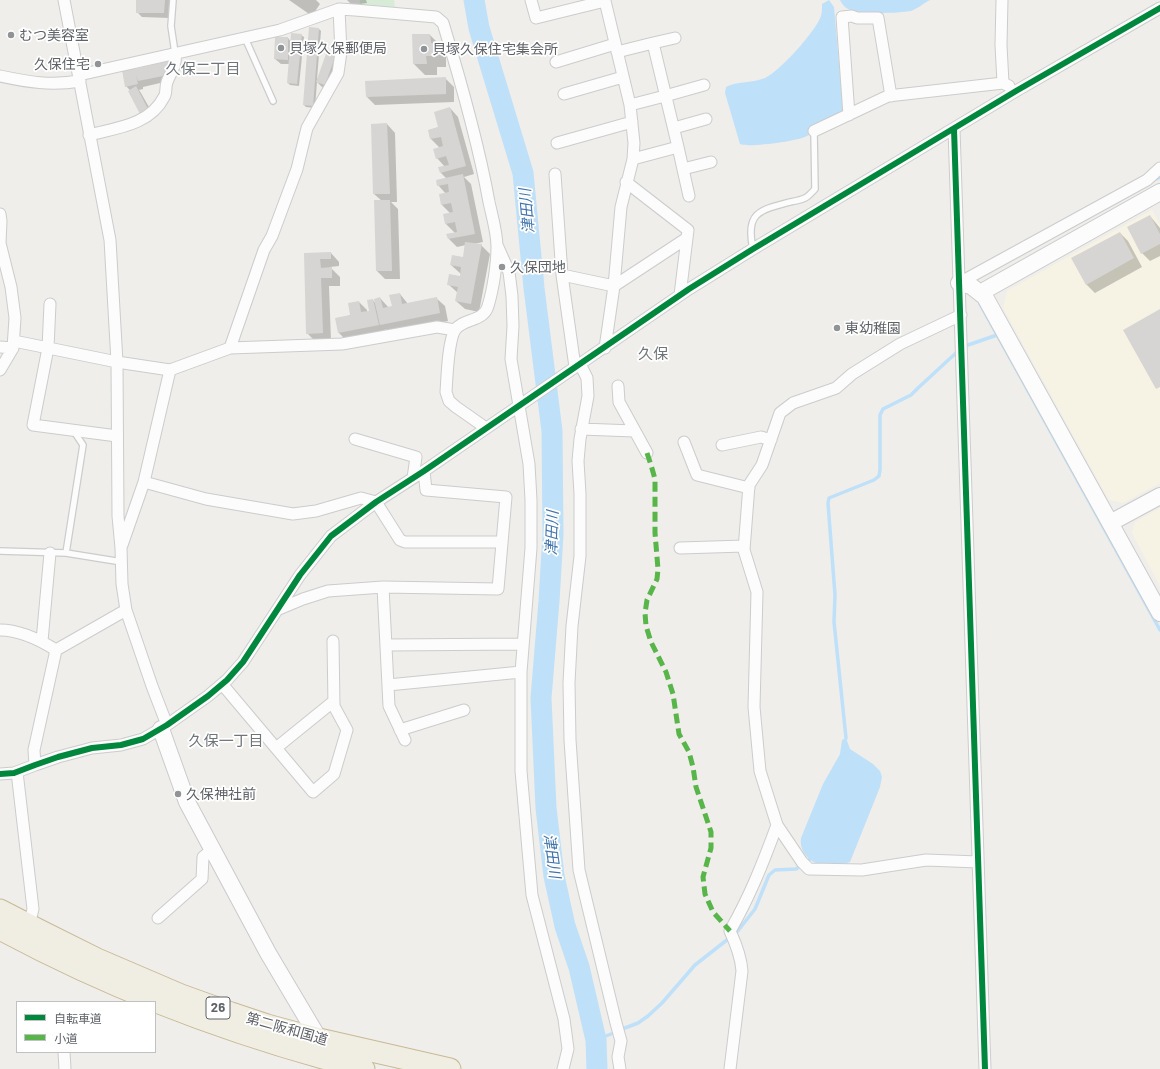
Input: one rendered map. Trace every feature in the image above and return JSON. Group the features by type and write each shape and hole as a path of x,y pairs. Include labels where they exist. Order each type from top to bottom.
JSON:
{"highway":[{"name":"第二阪和国道","path":"0,910 97,959 181,995 266,1025 319,1039 450,1069"},
{"name":"第二阪和国道","path":"0,929 79,969 155,1001"},
{"name":"第二阪和国道","path":"156,1001 235,1031 334,1065 364,1069"}],"street":[{"path":"64,0 110,240 117,362 118,516 122,562 122,584 126,610 152,686 188,802 268,953 334,1065"},
{"path":"531,0 536,18 605,1 630,105 634,143 633,158 621,207 614,286 605,348"},
{"path":"1002,0 1001,45 1003,83"},
{"path":"0,76 34,83 68,83 79,78 176,53 280,30 339,7 355,10 436,17 444,23 465,99 484,177 497,245 497,262 488,308 482,316 459,325 455,330 452,339 446,392 449,401 486,428"},
{"path":"230,348 264,250 272,236 297,169 306,128 338,73 341,52 339,7"},
{"path":"0,774 17,772 34,765 92,748 121,745 143,739 164,727 222,684 242,662 279,609 300,575 331,536 376,502 605,348 680,295 753,249 1016,91 1160,8"},
{"path":"849,115 842,17 852,16 857,18 878,18 891,96"},
{"path":"556,62 616,48 653,43 675,38"},
{"path":"653,43 689,196"},
{"path":"89,135 136,122 147,117 158,107 165,96 166,84 174,70 176,53"},
{"path":"564,94 623,77"},
{"path":"814,131 891,96 1003,83 1016,91"},
{"path":"630,105 704,85"},
{"path":"674,128 706,119"},
{"path":"556,143 632,122"},
{"path":"954,129 985,1069"},
{"path":"633,158 678,146"},
{"path":"683,169 711,162"},
{"path":"959,283 1147,180 1160,168"},
{"path":"555,174 562,275 577,366 587,378 588,396 581,429 578,461 580,494 580,556 572,626 570,683 570,740 573,798 579,870 621,1041 618,1057 620,1069"},
{"path":"626,182 688,230 680,295"},
{"path":"980,293 1160,192"},
{"path":"0,214 0,243 11,287 15,318 13,345 0,370"},
{"path":"562,275 614,286 687,238"},
{"path":"497,245 509,272 512,296 513,326 510,359 529,464 531,500 531,548 521,672 521,771 532,895 564,1019 568,1049 563,1069"},
{"path":"959,283 971,286 985,297 1160,613"},
{"path":"50,304 48,348 33,425 117,436"},
{"path":"961,315 900,344 852,374 836,388 793,402 780,413 762,465 748,488 744,550 757,592 754,707 760,771 777,825 806,865 862,870 926,860 978,862"},
{"path":"0,347 13,345 48,348 117,362 170,370 230,348 342,344 437,327 455,330"},
{"path":"121,548 144,482 170,370"},
{"path":"618,386 619,402 647,453"},
{"path":"581,429 634,431"},
{"path":"722,445 761,437 771,440"},
{"path":"355,439 416,458 413,478"},
{"path":"684,442 697,475 748,488"},
{"path":"279,609 303,598 328,591 383,587 498,589 506,497 426,490 424,471"},
{"path":"144,482 206,499 293,514 316,511 361,498 376,502 400,540 405,542 502,542"},
{"path":"1110,523 1160,496"},
{"path":"680,548 744,546"},
{"path":"42,641 50,553"},
{"path":"383,587 389,706 406,740"},
{"path":"34,765 34,750 56,650 126,610"},
{"path":"0,630 9,630 42,641 56,650"},
{"path":"222,684 313,792 334,774 347,730 334,706 332,641"},
{"path":"386,645 523,644"},
{"path":"388,685 521,672"},
{"path":"276,748 334,701"},
{"path":"400,730 464,710"},
{"path":"17,772 33,909 29,925"},
{"path":"730,1069 742,971 742,960 730,931 744,906 760,870 777,825"},
{"path":"158,918 202,879 203,857 213,850"},
{"path":"64,1053 65,1069"}],"lane":[{"path":"173,0 170,26 176,53"},
{"path":"245,38 273,101"},
{"path":"753,249 750,227 754,216 766,209 805,198 815,189 814,131"},
{"path":"66,554 83,445 72,430"},
{"path":"0,551 66,554 122,562"}],"shaded area":[{"path":"1152,210 1160,224 1160,483 1123,503 1109,500 1003,308 1007,291"},
{"path":"1160,508 1160,586 1132,533 1135,522"}],"green space":[{"path":"360,0 394,0 395,7 360,4"}],"water":[{"path":"829,0 834,7 843,109 842,113 815,132 800,139 762,145 740,144 725,93 726,87 756,81 772,74 797,50 812,31 821,16 822,4"},
{"path":"840,0 930,0 911,11 879,13 853,11 845,7"},
{"path":"846,738 850,749 873,764 880,771 882,777 880,787 850,862 843,864 823,865 812,861 806,856 801,846 801,838 823,784 840,754 842,740"}],"building":[{"path":"136,0 165,0 164,13 136,13"},
{"path":"309,27 319,28 313,106 303,105"},
{"path":"291,33 302,34 297,84 287,83"},
{"name":"貝塚久保住宅集会所","path":"412,34 430,34 431,43 435,43 436,56 426,56 427,64 413,64"},
{"name":"貝塚久保郵便局","path":"275,37 288,37 288,60 274,59"},
{"path":"327,51 336,54 325,85 316,82"},
{"path":"173,60 168,75 138,81 136,75 138,84 125,87 122,70 135,69"},
{"path":"446,77 446,94 366,97 365,81"},
{"path":"136,86 149,111 141,116 128,91"},
{"path":"450,107 466,166 440,173 438,167 449,165 446,156 436,159 433,149 443,146 441,137 430,139 428,130 438,127 434,112"},
{"path":"387,123 390,194 373,194 371,124"},
{"path":"463,174 475,234 448,239 446,234 457,232 455,222 445,224 443,214 453,212 451,203 441,205 439,194 449,192 448,184 437,186 436,180"},
{"path":"374,200 390,200 392,271 376,271"},
{"path":"1150,215 1160,234 1160,244 1141,254 1127,227"},
{"path":"1120,232 1134,258 1086,285 1071,258"},
{"path":"465,242 482,244 471,304 455,301 458,287 447,285 449,274 460,276 461,267 450,265 452,255 463,257"},
{"path":"331,252 331,259 320,259 321,268 332,267 332,278 321,278 323,333 306,334 304,253"},
{"path":"400,293 402,304 437,297 440,313 380,325 374,299 380,297 383,308 392,306 389,295"},
{"path":"373,299 379,325 338,333 335,318 350,315 348,303 359,301 361,312 369,311 367,300"},
{"path":"1160,309 1160,387 1156,389 1123,330"}],"waterway":[{"name":"津田川","path":"474,0 479,28 523,173 534,288 552,431 553,534 541,698 546,808 554,876 565,926 579,967 596,1040 597,1069"},
{"path":"1152,181 1160,177"},
{"path":"980,304 1160,630"},
{"path":"968,345 997,335"},
{"path":"846,738 834,622 835,595 828,503 829,498 874,480 879,476 880,415 883,409 911,395 957,352"},
{"path":"625,1028 638,1023 648,1016 662,1003 695,965 737,932 755,909 769,875 775,870 796,869 810,859"},
{"path":"596,1040 611,1034"}],"marked path":[{"path":"647,453 655,479 655,533 658,569 657,579 647,600 645,613 646,626 651,642 666,672 673,694 679,734 689,752 696,787 711,832 711,848 703,877 705,894 713,912 730,931"}],"cycle path":[{"path":"0,774 14,773 58,757 92,748 121,745 143,739 167,725 208,696 227,680 243,662 300,575 331,536 376,502 424,471 689,289 1016,91 1160,8"},
{"path":"954,129 985,1069"}],"place":[{"name":"むつ美容室","path":"11,35"},
{"name":"貝塚久保郵便局","path":"281,48"},
{"name":"貝塚久保住宅集会所","path":"424,49"},
{"name":"久保住宅","path":"98,64"},
{"name":"久保団地","path":"502,267"},
{"name":"東幼稚園","path":"837,328"},
{"name":"久保神社前","path":"178,794"}],"district":[{"name":"久保二丁目","path":"203,69"},
{"name":"久保","path":"653,354"},
{"name":"久保一丁目","path":"226,741"}]}
